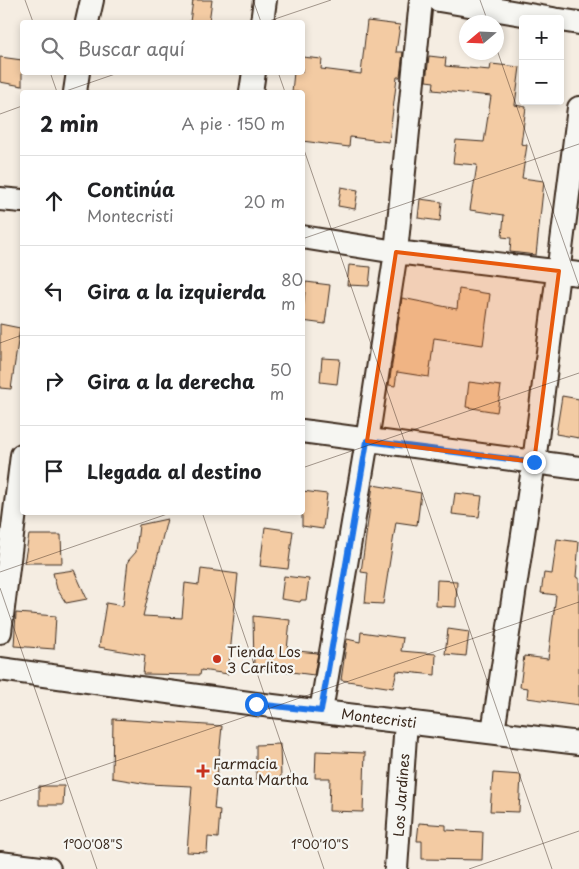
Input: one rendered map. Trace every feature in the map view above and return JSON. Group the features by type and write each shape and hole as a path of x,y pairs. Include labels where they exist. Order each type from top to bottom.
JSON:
{"street":[{"path":"88,20 92,0"},
{"path":"262,20 265,0"},
{"path":"321,711 367,441 396,252 421,0"},
{"path":"439,0 529,15"},
{"path":"564,21 579,23"},
{"path":"74,90 77,75"},
{"path":"251,90 254,75"},
{"path":"493,732 534,462 569,273 579,108"},
{"path":"0,199 20,201"},
{"path":"305,237 396,252 569,273"},
{"path":"305,431 579,468"},
{"path":"0,632 20,471"},
{"name":"Montecristi","path":"0,669 579,743"},
{"name":"Los Jardines","path":"396,869 406,721"},
{"path":"0,863 49,869"}],"highlighted area":[{"path":"396,252 559,271 534,462 367,441"}],"building":[{"path":"193,0 212,0 209,20 190,20"},
{"path":"367,21 400,25 396,52 403,52 400,77 397,77 389,142 350,137 349,147 305,141 305,90 292,90 294,75 305,75 305,57 322,59 321,69 361,74"},
{"path":"429,56 446,58 445,66 490,70 491,64 519,67 515,105 526,107 521,144 527,145 522,178 544,181 536,255 510,252 511,238 502,237 504,215 470,210 477,165 453,163 456,140 484,142 491,96 433,90 434,82 426,81"},
{"path":"0,57 20,60 22,86 0,82"},
{"path":"341,187 358,190 355,209 338,206"},
{"path":"420,199 442,202 440,221 418,218"},
{"path":"349,265 371,267 369,286 347,285"},
{"path":"306,282 330,285 325,324 305,321"},
{"path":"459,289 490,294 483,345 434,338 429,377 397,372 395,386 389,385 402,298 457,309"},
{"path":"0,324 20,328 11,389 0,388"},
{"path":"322,358 340,359 337,384 320,382"},
{"path":"469,382 501,386 497,412 466,407"},
{"path":"562,396 579,399 579,438 556,434"},
{"path":"373,485 421,493 417,525 396,522 383,604 365,603 368,573 361,572"},
{"path":"305,491 327,494 323,529 302,526 302,515 305,515"},
{"path":"455,493 482,496 479,517 452,514"},
{"path":"167,519 143,616 182,618 185,583 199,585 201,569 238,574 228,674 201,670 200,675 143,674 145,655 99,647 106,603 123,606 128,561 136,552 139,525"},
{"path":"265,527 293,531 288,569 260,566"},
{"path":"29,535 61,535 62,563 24,563"},
{"path":"557,539 579,542 576,577 579,578 579,705 527,698 528,688 520,687 524,656 548,659 556,595 541,593 544,573 552,574"},
{"path":"74,570 87,599 66,603 57,589 53,573"},
{"path":"284,576 309,579 306,600 301,600 300,602 281,599"},
{"path":"437,580 457,581 456,607 436,606"},
{"path":"16,613 56,616 54,649 14,646"},
{"path":"253,616 290,620 287,650 318,653 314,675 254,667"},
{"path":"448,629 469,632 466,656 445,654"},
{"path":"361,632 403,638 401,651 436,654 435,675 397,671 393,688 341,680 347,639 360,642"},
{"path":"113,719 222,726 214,809 220,810 218,838 208,837 207,853 187,852 192,786 148,784 112,778"},
{"path":"280,744 281,778 256,779 256,745"},
{"path":"316,751 365,753 363,812 329,811 330,778 315,778"},
{"path":"493,773 521,775 519,812 490,811"},
{"path":"39,786 64,786 63,805 39,805"},
{"path":"419,823 446,825 446,830 483,832 482,860 422,859 422,841 417,841"}],"place":[{"name":"Tienda Los 3 Carlitos","path":"217,659"},
{"name":"Farmacia Santa Martha","path":"203,771"}],"route":[{"path":"256,704 321,711 367,441 534,462"}]}
